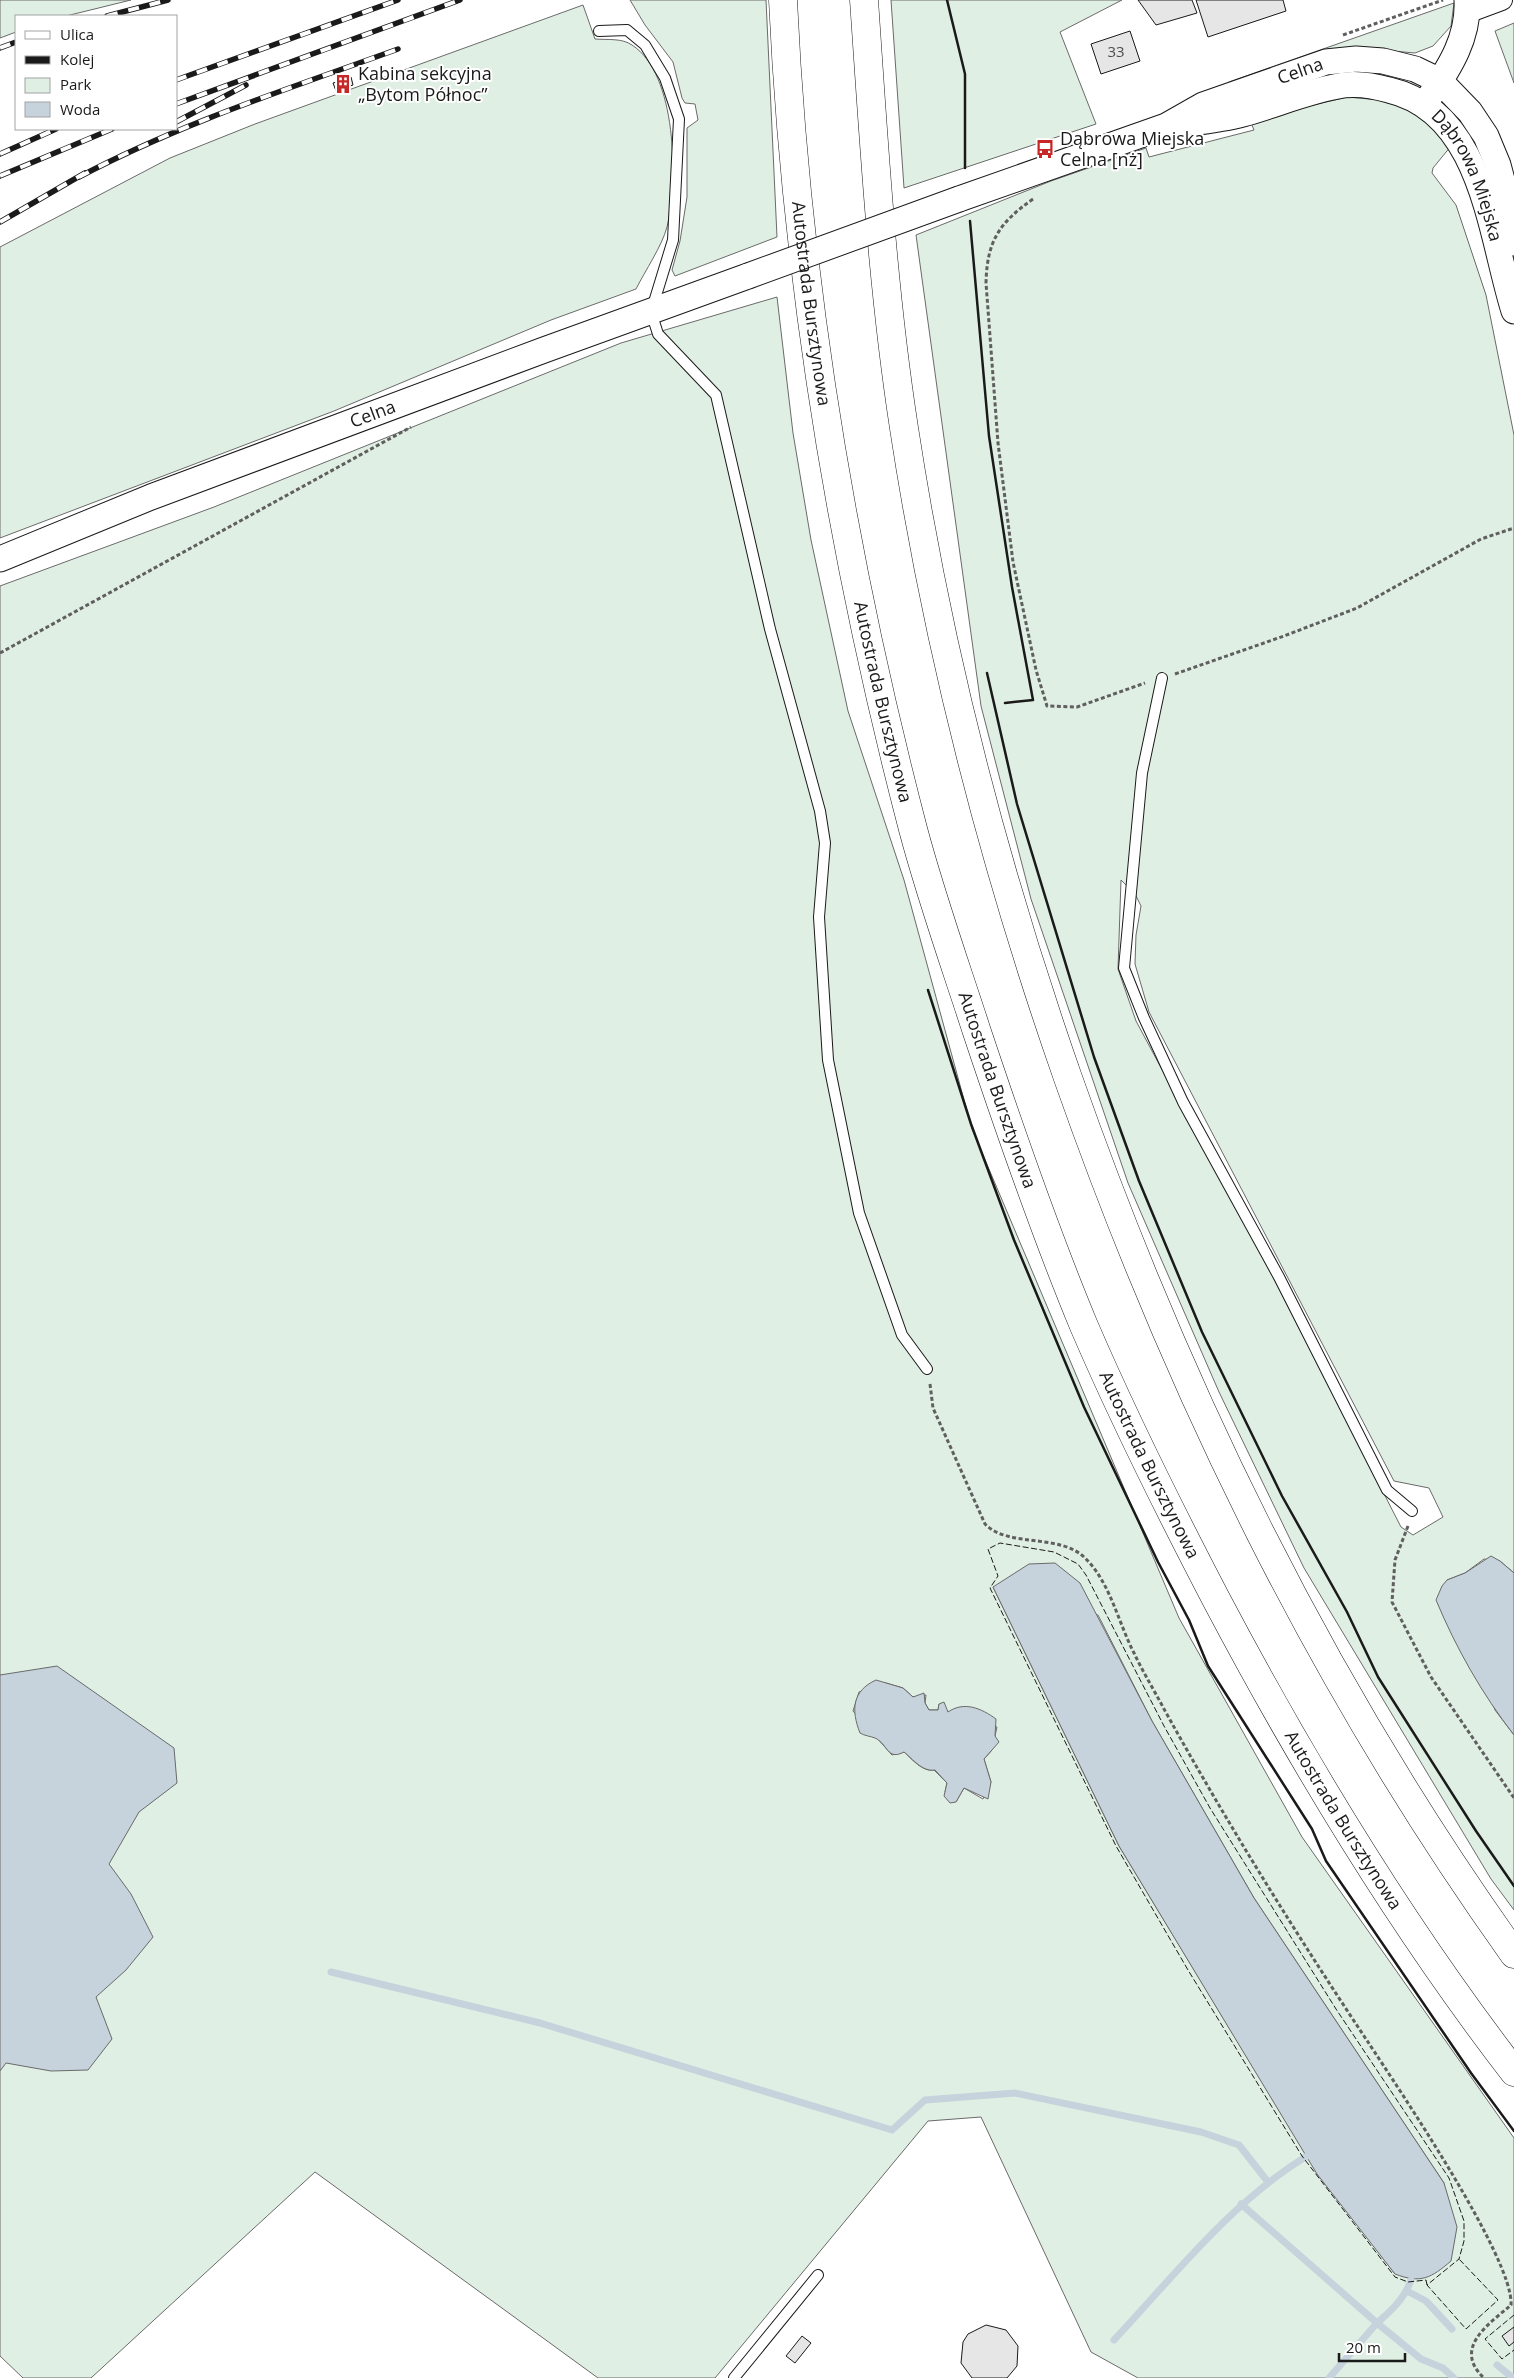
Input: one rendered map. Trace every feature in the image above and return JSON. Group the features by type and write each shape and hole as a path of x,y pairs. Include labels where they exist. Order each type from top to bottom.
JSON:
{"highway":[{"name":"Autostrada Bursztynowa","path":"783,0 797,202 818,363 853,572 881,700 914,833 1010,1133 1050,1241 1114,1393 1166,1502 1260,1682 1340,1818 1428,1953 1514,2072"},
{"path":"864,0 885,271 904,428 918,513 971,763 1018,927 1056,1043 1129,1245 1246,1509 1300,1614 1351,1701 1416,1807 1514,1954"}],"street":[{"path":"1467,6 1502,0"},
{"name":"Dąbrowa Miejska","path":"1467,6 1456,54 1440,82 1424,104 1444,120 1462,146 1477,176 1514,311"},
{"name":"Celna","path":"0,559 160,494 544,350 1166,126 1203,105 1326,62 1356,59 1383,60 1414,69 1440,82"},
{"name":"Dąbrowa Miejska","path":"1440,82 1459,99 1486,136 1498,164 1505,190 1514,243"},
{"name":"Celna","path":"1166,126 1234,116 1346,85 1370,85 1404,93 1424,104"}],"lane":[{"path":"599,31 627,30 645,45 665,78 679,119 673,240 651,312 658,334 716,395 770,629 820,811 825,842 819,916 828,1060 859,1213 902,1335 927,1369"},
{"path":"1162,678 1142,773 1124,968 1144,1018 1183,1102 1279,1277 1387,1490 1412,1511"},
{"path":"734,2378 818,2274"}],"path":[{"path":"1042,196 1014,212 996,233 986,262 986,283 998,443 1012,553 1036,670 1047,706 1077,707 1284,636 1357,608 1481,539 1514,528"},
{"path":"0,653 419,422"},
{"path":"927,1369 933,1408 985,1524 995,1532 1071,1549 1084,1556 1093,1568 1103,1584 1133,1652 1204,1782 1344,2007 1466,2192 1484,2224 1512,2288 1511,2305 1474,2338 1471,2351 1474,2364 1484,2378"},
{"path":"1412,1511 1395,1560 1392,1602 1431,1676 1514,1798"}],"green space":[{"path":"0,0 131,0 70,15 15,15 15,32 0,38"},
{"path":"630,0 766,0 777,237 675,276 672,270 680,241 687,197 687,128 698,120 695,104 685,103 682,98 673,62 645,25"},
{"path":"891,0 1122,0 1060,32 1096,124 904,188"},
{"path":"1454,3 1451,26 1433,46 1415,53 1381,50 1230,86 1229,82"},
{"path":"583,5 595,39 624,41 632,45 647,59 658,79 666,103 673,156 671,207 665,234 636,289 551,320 334,411 0,538 0,247 170,158 255,124"},
{"path":"1514,23 1514,83 1495,31"},
{"path":"1347,97 1391,101 1417,112 1451,146 1433,168 1432,173 1456,205 1486,295 1514,435 1514,1573 1500,1561 1484,1559 1465,1573 1447,1580 1495,1710 1514,1735 1514,1910 1491,1879 1304,1568 1219,1392 1128,1183 1031,899 981,706 916,235 1051,181 1146,148 1149,157 1254,130 1250,120","holes":["1121,880 1135,894 1141,906 1136,935 1135,964 1149,1012 1394,1481 1429,1488 1443,1517 1413,1535 1401,1527 1272,1275 1136,1021 1118,969"]},
{"path":"777,297 793,433 811,540 848,711 904,880 972,1129 1179,1618 1302,1837 1514,2138 1514,2378 1138,2378 1091,2352 981,2117 928,2121 715,2378 598,2378 315,2172 91,2378 23,2378 0,2356 0,586 214,507 621,343","holes":["993,1587 1098,1615 1152,1721 1254,1898 1444,2183 1395,2274 1307,2156 1119,1846","886,1683 903,1688 913,1697 926,1695 925,1703 929,1710 938,1710 939,1704 948,1712 997,1727 992,1750 984,1759 991,1782 983,1799 964,1788 956,1802 945,1792 947,1783 934,1770 921,1767 904,1752 892,1755 853,1711 859,1692"]}],"water":[{"path":"1491,1556 1514,1573 1514,1735 1470,1670 1436,1600 1447,1580 1465,1573"},
{"path":"1055,1563 1080,1583 1152,1721 1254,1898 1444,2183 1457,2227 1451,2261 1437,2272 1419,2279 1395,2274 1317,2174 1119,1846 993,1587 1029,1564"},
{"path":"57,1666 174,1748 177,1783 139,1812 109,1864 131,1894 153,1937 126,1970 96,1997 112,2039 88,2070 51,2071 6,2063 0,2071 0,1675"},
{"path":"876,1680 903,1688 913,1697 924,1693 925,1703 929,1710 938,1710 939,1704 944,1702 948,1712 966,1706 978,1709 996,1719 995,1736 999,1742 984,1759 991,1782 988,1799 964,1788 956,1802 950,1803 944,1796 947,1783 935,1770 922,1767 904,1752 898,1754 891,1753 875,1738 860,1733 855,1717 856,1702 862,1690"}],"building":[{"path":"1138,0 1192,0 1197,13 1156,25"},
{"path":"1196,0 1283,0 1286,11 1208,37"},
{"path":"1130,31 1140,61 1101,74 1091,44"},
{"name":"Kabina sekcyjna „Bytom Północ”","path":"351,77 353,85 336,91 333,83"},
{"path":"986,2325 1006,2330 1018,2346 1017,2366 1007,2378 972,2378 961,2363 963,2342 968,2334"},
{"path":"1514,2327 1514,2342 1509,2346 1502,2336"},
{"path":"802,2336 811,2343 795,2363 786,2356"}],"waterway":[{"path":"331,1972 540,2023 892,2130 925,2100 1015,2093 1201,2132 1239,2145 1268,2182"},
{"path":"1114,2340 1204,2241 1228,2218 1279,2174 1307,2156"},
{"path":"1241,2204 1377,2323 1329,2378"},
{"path":"1411,2280 1401,2298 1377,2323 1421,2359 1443,2368 1454,2378"},
{"path":"1407,2291 1426,2301 1452,2329"},
{"path":"1497,2365 1513,2378"}],"railway":[{"path":"111,15 168,0"},
{"path":"178,79 398,0"},
{"path":"178,103 460,0"},
{"path":"0,48 15,42"},
{"path":"79,177 197,123 398,49"},
{"path":"178,121 246,85"},
{"path":"0,154 54,130"},
{"path":"0,176 110,130"},
{"path":"0,222 85,173"}],"fence":[{"path":"1427,2285 1426,2280 1408,2282 1395,2277 1302,2156 1188,1970 1116,1846 990,1588 998,1576 988,1549 1000,1543 1054,1552 1078,1564 1086,1575 1164,1726 1210,1808 1336,2009 1449,2178 1464,2221 1464,2241 1459,2259 1427,2285 1466,2329 1498,2300 1459,2259"},
{"path":"1514,2315 1485,2339 1502,2359 1514,2350"}],"wall":[{"path":"947,0 965,74 965,168"},
{"path":"970,221 989,436 1012,587 1033,700 1005,703"},
{"path":"987,673 1017,804 1094,1057 1139,1181 1202,1332 1282,1496 1347,1612 1378,1677 1476,1831 1514,1886"},
{"path":"928,990 971,1124 1014,1240 1084,1407 1158,1562 1189,1620 1208,1666 1312,1829 1326,1861 1471,2073 1514,2131"}],"place":[{"name":"Kabina sekcyjna „Bytom Północ”","path":"343,84"},
{"name":"Dąbrowa Miejska Celna [nż]","path":"1045,149"}]}
